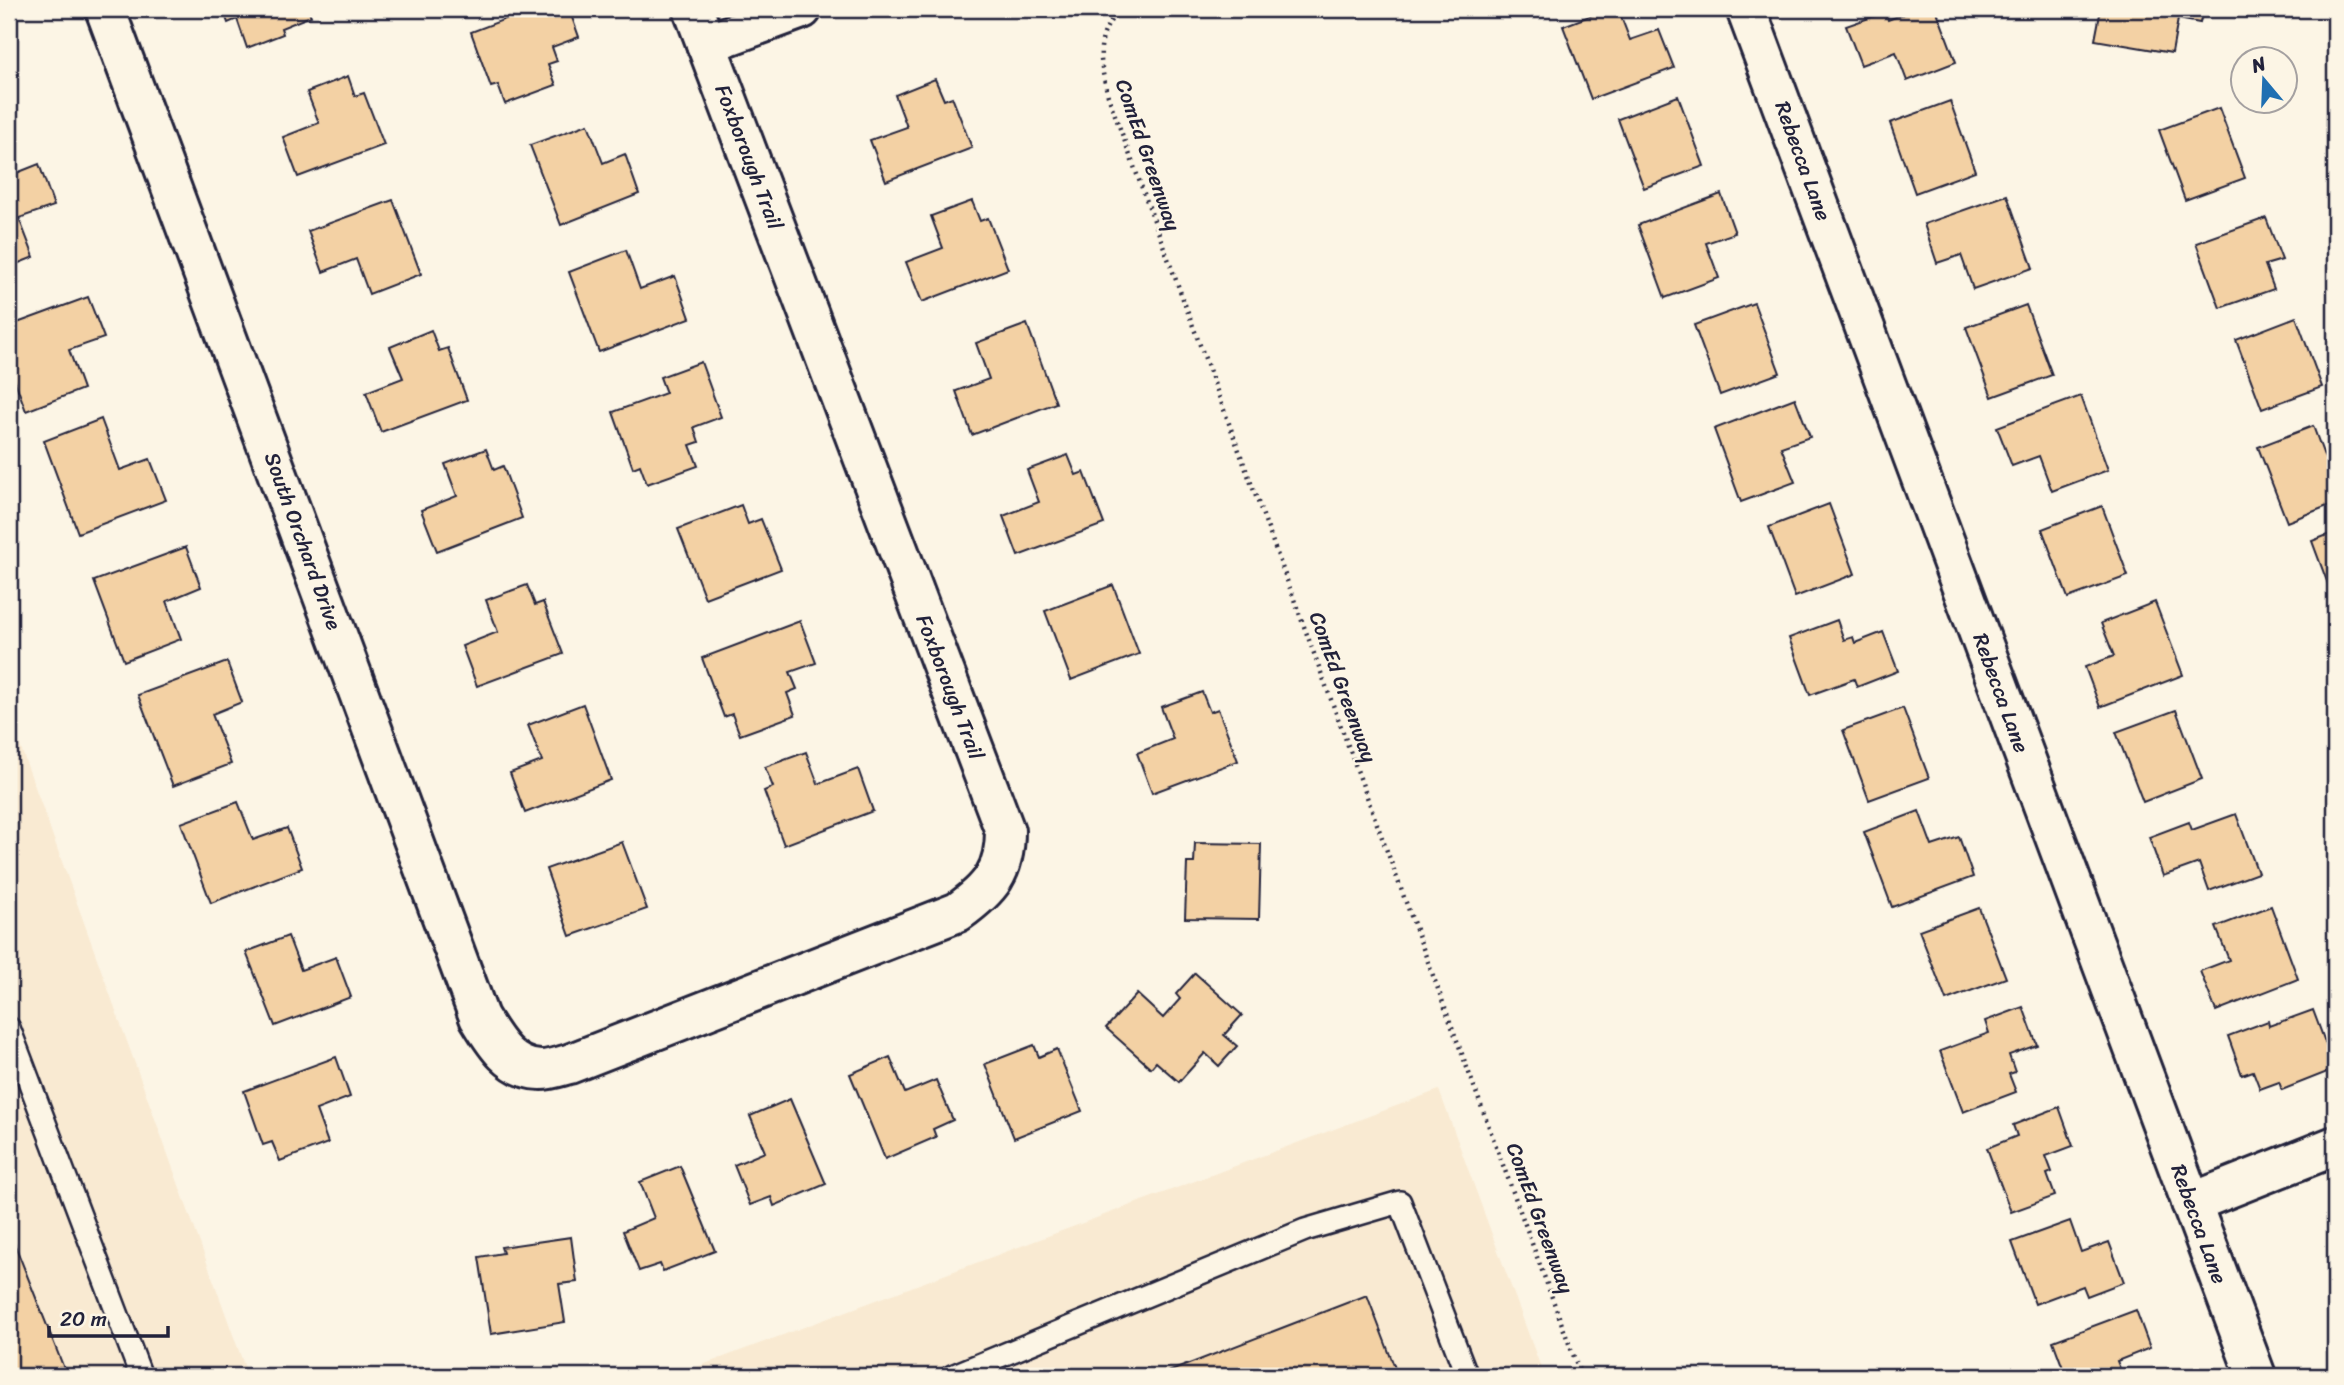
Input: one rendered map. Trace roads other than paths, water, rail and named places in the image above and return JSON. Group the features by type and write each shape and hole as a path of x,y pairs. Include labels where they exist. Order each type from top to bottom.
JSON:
{"street":[{"name":"South Orchard Drive","path":"105,9 480,1017 496,1046 517,1063"},
{"name":"Foxborough Trail","path":"517,1063 540,1070 569,1064 958,912 981,896 997,875 1005,853 1004,831 693,9"},
{"path":"706,44 802,9"},
{"name":"Rebecca Lane","path":"1746,9 2256,1376"},
{"path":"2191,1203 2335,1146"}],"lane":[{"path":"9,1028 17,1073 141,1376"},
{"path":"952,1376 1305,1230 1400,1202 1467,1376"}]}
